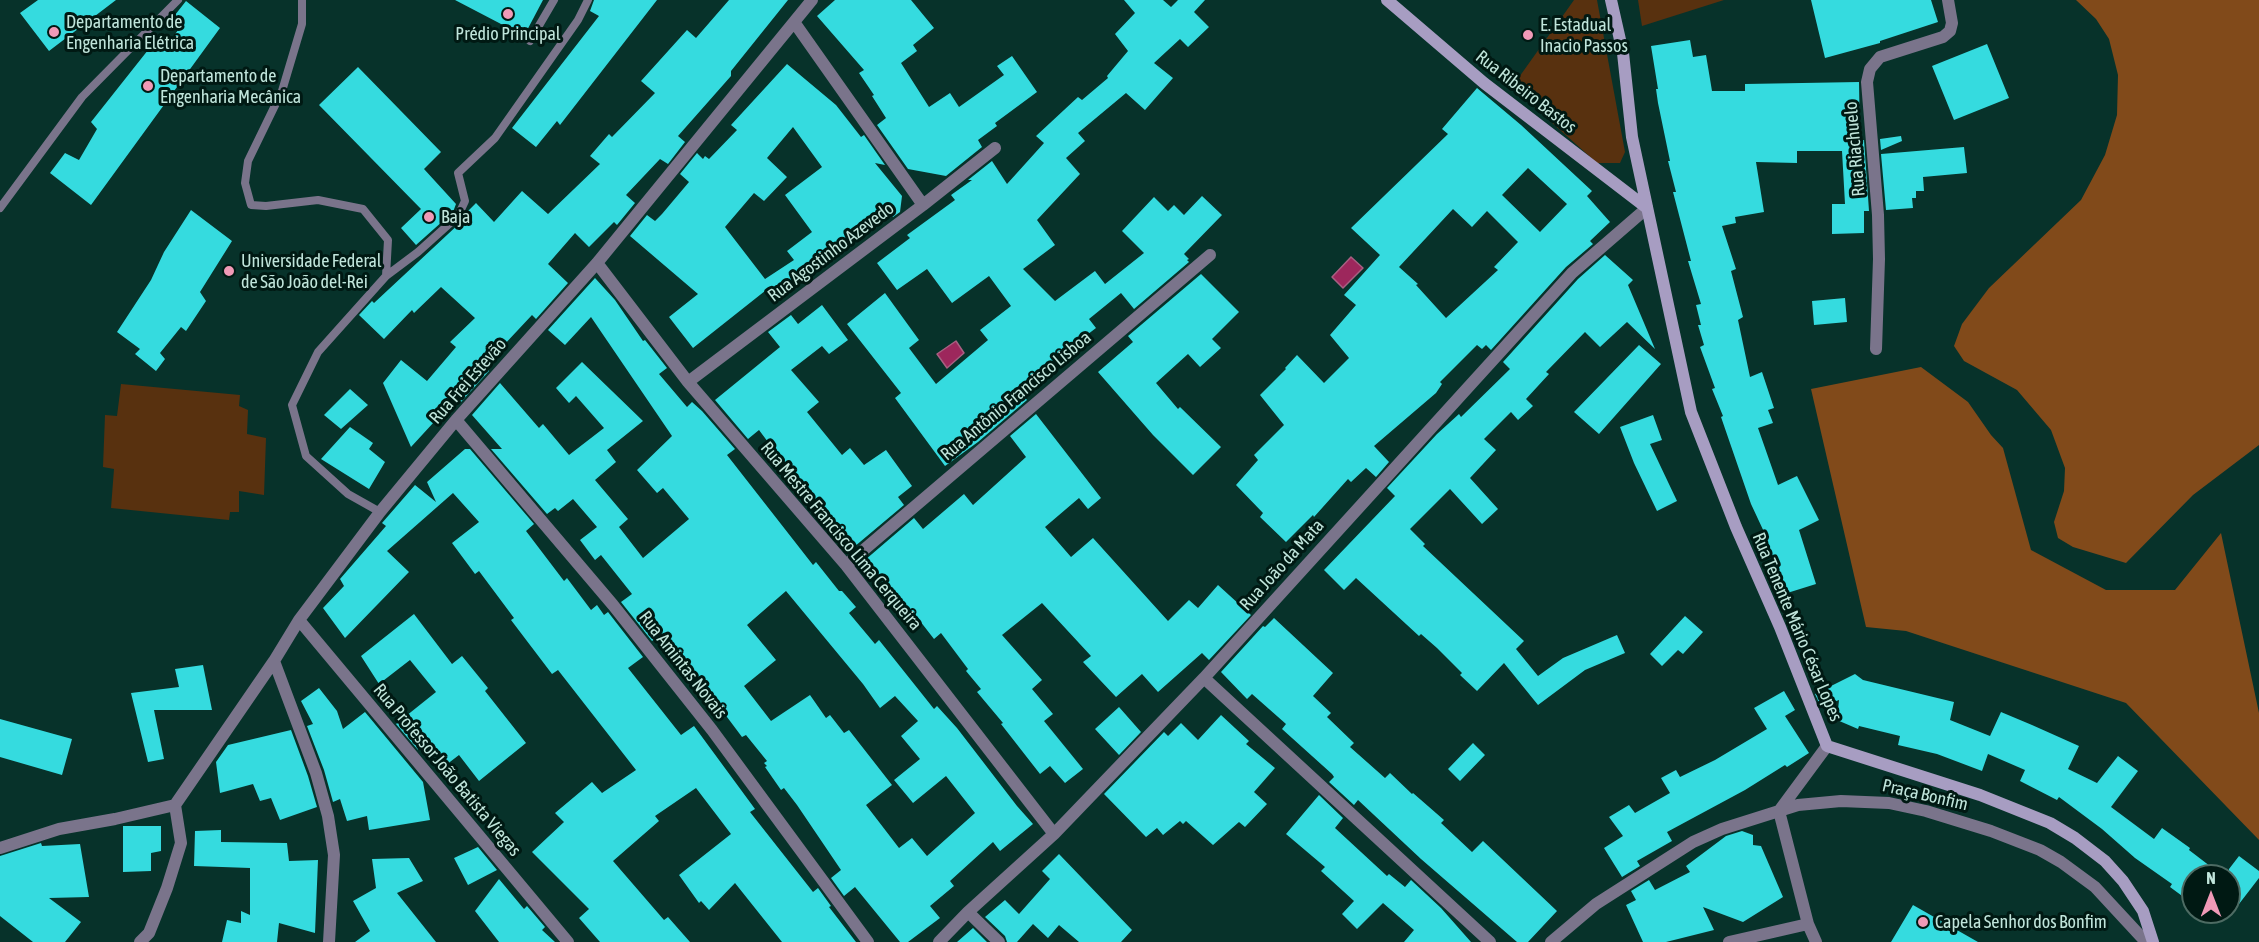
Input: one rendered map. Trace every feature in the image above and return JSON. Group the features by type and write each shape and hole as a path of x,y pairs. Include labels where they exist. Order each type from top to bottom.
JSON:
{"main road":[{"name":"Rua Ribeiro Bastos","path":"1387,0 1484,83 1647,208"},
{"name":"Rua Tenente Mário César Lopes","path":"1611,0 1623,53 1632,137 1691,412 1827,746 1980,795 2050,823 2075,838 2105,861 2123,881 2143,911 2153,942"}],"street":[{"name":"Rua Frei Estevão","path":"175,805 274,661 299,620 380,512 456,420 597,263 812,0"},
{"name":"Rua Riachuelo","path":"1876,349 1878,214 1867,82 1870,69 1880,57 1943,37 1950,31 1952,23 1948,0"},
{"path":"794,22 923,206"},
{"name":"Rua Agostinho Azevedo","path":"688,382 923,206 995,148"},
{"name":"Rua João da Mata","path":"939,942 968,912 1054,834 1204,678 1572,273 1647,208"},
{"name":"Rua Antônio Francisco Lisboa","path":"846,565 1210,255"},
{"name":"Rua Mestre Francisco Lima Cerqueira","path":"597,263 688,382 846,565 1054,834"},
{"name":"Rua Amintas Novais","path":"456,420 613,605 712,730 868,942"},
{"name":"Rua Professor João Batista Viegas","path":"299,620 568,942"},
{"path":"274,661 316,772 328,816 334,855 329,942"},
{"path":"1204,678 1490,942"},
{"path":"1816,942 1808,924 1779,811 1827,746"},
{"name":"Praça Bonfim","path":"1551,942 1596,904 1693,842 1722,829 1798,805 1841,801 1878,802 1926,811 2040,850 2079,874 2109,900 2146,942"},
{"path":"0,848 59,829 175,805 181,843 167,888 149,933 140,942"},
{"path":"968,912 999,942"},
{"path":"1729,942 1808,924"}],"lane":[{"path":"0,208 82,97 178,0"},
{"path":"302,0 302,24 282,91 248,161 245,183 251,205 266,206 318,200 363,209 388,240 386,276"},
{"path":"530,41 554,0"},
{"path":"380,512 348,494 306,456 292,405 318,352 386,276 418,252 458,216 465,201 458,173 495,138 578,20 588,0"}],"shaded area":[{"path":"1574,0 1597,0 1625,152 1620,163 1597,163 1512,87"},
{"path":"1638,0 1724,0 1642,26"},
{"path":"2076,0 2259,0 2259,445 2193,495 2126,563 2073,547 2058,538 2054,522 2064,491 2065,468 2051,430 2017,390 1964,361 1954,346 1962,324 1989,288 2081,200 2105,155 2117,115 2118,75 2109,39 2096,19"},
{"path":"1351,257 1363,268 1343,288 1332,277"},
{"path":"956,341 964,353 947,368 937,354"},
{"path":"1921,367 1968,402 2003,448 2031,550 2106,590 2175,590 2221,533 2259,713 2259,840 2126,703 1906,631 1866,627 1811,389"},
{"path":"121,384 240,395 239,406 248,410 247,434 266,438 264,495 239,491 239,512 230,512 229,520 111,508 114,469 103,467 105,415 117,416"}],"building":[{"name":"Departamento de Engenharia Elétrica","path":"38,0 116,0 49,51 20,13"},
{"name":"Prédio Principal","path":"455,0 543,0 524,36"},
{"path":"594,0 657,0 560,125 557,121 536,147 512,128 599,16 590,11"},
{"path":"729,0 788,0 731,71 731,76 678,136 685,142 668,164 660,159 626,195 635,203 617,225 614,222 589,247 575,233 548,264 568,283 536,319 532,315 488,362 485,366 489,371 461,402 457,397 411,447 383,383 401,360 427,381 456,347 450,342 475,318 441,287 414,313 412,310 384,339 359,315 462,221 476,203 494,222 522,191 548,214 600,164 590,156 609,134 612,137 655,93 641,81 687,30 696,38"},
{"path":"835,0 911,0 934,28 913,45 917,51 901,63 929,107 950,93 959,107 1004,75 997,66 1012,56 1037,92 995,123 997,126 978,140 982,147 946,176 908,169 877,125 886,118 859,73 864,70 817,16"},
{"path":"1124,0 1163,0 1171,7 1178,0 1205,0 1194,12 1209,27 1188,47 1180,39 1154,63 1173,78 1145,110 1126,93 1078,133 1085,141 1066,158 1080,174 1037,220 1055,245 1023,269 1055,301 1095,271 1105,284 1144,253 1122,231 1154,197 1168,211 1174,205 1184,215 1202,196 1222,215 1184,254 1189,262 1134,309 1121,293 1089,319 1096,328 1079,341 1081,344 1051,369 1047,364 1017,388 1027,400 978,442 945,466 895,398 901,393 847,324 885,293 919,340 909,348 936,384 988,340 980,330 1011,306 989,276 952,303 927,269 897,290 877,263 910,238 907,235 955,200 951,195 972,180 968,180 992,161 1007,184 1044,143 1036,136 1078,97 1082,100 1108,78 1107,76 1128,51 1115,34 1135,13"},
{"path":"1811,0 1931,0 1938,22 1880,41 1880,43 1825,58"},
{"name":"Departamento de Engenharia Mecânica","path":"186,1 220,28 91,205 50,173 65,153 79,160 97,129 91,122 152,45 163,51 181,26 175,15"},
{"path":"1690,40 1693,57 1706,55 1712,91 1745,91 1745,84 1859,82 1860,141 1864,140 1869,211 1864,211 1864,233 1832,234 1832,204 1845,204 1842,151 1797,151 1797,163 1756,162 1764,212 1735,217 1736,223 1722,226 1736,269 1731,271 1743,317 1738,320 1750,377 1762,372 1774,408 1768,410 1773,423 1758,428 1778,485 1797,476 1819,520 1799,530 1816,584 1784,594 1765,534 1751,504 1721,417 1723,416 1712,389 1715,388 1700,347 1704,345 1698,325 1701,325 1696,305 1701,304 1688,261 1691,261 1673,192 1676,192 1658,103 1651,46"},
{"path":"1987,44 2009,98 1954,120 1932,66"},
{"path":"787,64 836,105 861,137 864,135 885,165 875,163 902,196 900,212 893,217 888,210 826,257 830,261 777,297 770,287 693,348 669,317 698,294 630,236 647,215 655,221 662,214 689,182 680,174 697,153 703,159 705,156 709,159 737,130 731,125","holes":["793,127 822,167 785,195 812,232 787,251 794,260 765,279 725,227 754,193 764,201 787,177 767,158"]},
{"path":"358,67 441,152 424,169 456,204 453,212 416,245 401,228 421,209 319,105"},
{"path":"1477,88 1592,191 1587,196 1610,222 1590,241 1593,244 1566,267 1491,350 1486,345 1482,349 1477,345 1440,382 1442,384 1436,393 1374,446 1389,462 1376,477 1366,468 1351,482 1348,479 1314,517 1313,515 1286,542 1260,517 1263,513 1236,485 1258,460 1254,455 1284,425 1260,395 1297,355 1324,383 1349,358 1330,335 1356,305 1344,295 1380,255 1351,228 1448,134 1442,129","holes":["1528,168 1567,204 1540,232 1502,195","1453,209 1472,227 1487,211 1518,242 1494,267 1498,270 1446,318 1416,285 1418,284 1399,267"]},
{"path":"1901,136 1902,141 1881,150 1880,139"},
{"path":"1964,147 1967,173 1923,177 1924,191 1916,191 1916,198 1912,198 1913,208 1886,210 1881,154"},
{"path":"191,210 232,241 200,292 206,301 186,331 181,327 160,353 165,359 156,371 135,354 140,349 117,332 151,280 164,252"},
{"path":"1605,255 1633,280 1628,285 1655,349 1627,322 1600,347 1585,332 1546,372 1549,374 1526,399 1533,406 1518,420 1511,412 1484,439 1496,450 1470,478 1498,509 1482,524 1450,489 1410,529 1425,544 1423,546 1524,641 1516,649 1538,676 1563,658 1617,635 1625,653 1585,670 1538,705 1504,663 1477,691 1437,648 1421,634 1419,636 1356,578 1344,590 1324,570 1395,496 1387,488 1437,434 1459,414 1461,417 1510,369 1503,362 1578,279"},
{"path":"1201,274 1239,312 1212,339 1221,348 1200,367 1188,354 1156,383 1178,409 1180,407 1221,447 1193,475 1153,435 1098,372 1133,342 1128,336"},
{"path":"595,278 615,300 643,341 645,340 667,368 659,374 687,407 692,402 702,411 735,449 727,455 813,565 816,562 839,591 842,591 856,607 849,613 875,644 879,640 934,709 937,706 957,728 1033,824 1000,851 993,842 950,881 954,886 930,906 940,918 908,942 900,942 855,887 844,896 831,878 841,870 797,805 784,788 781,790 765,767 767,766 764,763 767,761 746,735 742,737 664,633 652,641 621,602 632,594 601,555 595,560 580,540 597,527 573,499 558,511 555,508 547,514 491,449 502,449 472,415 500,383 539,428 543,424 569,455 604,428 576,396 569,403 556,388 582,362 643,421 607,450 616,462 595,480 628,519 619,527 643,558 689,519 663,488 657,493 637,470 672,436 591,317 565,345 548,330","holes":["786,591 880,708 895,696 918,721 901,736 920,759 894,780 913,803 946,776 975,813 927,856 912,838 899,848 866,805 892,785 849,730 844,733 830,715 826,718 810,695 771,721 744,686 776,660 747,625"]},
{"path":"1845,298 1847,322 1814,325 1812,301"},
{"path":"822,305 848,340 829,354 822,346 791,370 819,402 807,412 842,455 850,448 864,465 886,450 912,486 898,497 904,505 854,547 799,482 770,441 768,442 759,430 748,439 715,400 780,347 768,332 791,315 798,324"},
{"path":"1639,345 1661,364 1599,434 1574,412"},
{"path":"350,389 368,405 341,429 324,415"},
{"path":"1036,414 1101,498 1088,509 1079,498 1045,527 1071,557 1093,538 1168,621 1189,600 1198,608 1218,585 1251,615 1209,660 1202,653 1158,692 1142,674 1116,697 1083,662 1091,656 1042,603 1002,635 1042,680 1032,689 1053,714 1044,721 1083,769 1065,783 1050,766 1040,774 977,692 981,689 941,633 934,639 913,612 908,617 880,585 883,582 865,560 914,518 923,529 964,494 973,505 1026,457 1010,436"},
{"path":"1653,415 1662,440 1650,444 1677,501 1657,511 1620,427"},
{"path":"350,427 373,443 369,449 385,462 369,489 321,459"},
{"path":"465,449 470,449 534,524 526,531 564,581 567,578 591,610 597,605 604,615 608,612 643,657 628,668 681,735 694,726 755,809 750,812 813,892 818,888 831,906 829,907 856,942 782,942 735,883 709,910 701,901 699,903 679,875 731,834 696,788 655,816 659,821 613,861 664,920 668,917 690,942 600,942 579,918 589,909 532,852 564,822 555,813 592,782 602,793 636,770 558,670 552,674 511,620 514,618 479,571 475,574 452,543 479,522 453,493 387,551 409,572 345,638 323,608 344,586 340,579 386,526 382,523 415,485 436,502 427,482"},
{"path":"414,614 452,664 462,656 488,688 485,691 526,743 479,781 459,755 446,765 413,721 418,750 396,724 436,692 410,660 379,684 361,656"},
{"path":"1685,616 1703,632 1683,654 1678,650 1662,666 1650,654"},
{"path":"1274,618 1333,673 1313,696 1331,713 1327,717 1354,743 1350,747 1385,778 1390,773 1444,820 1441,823 1472,852 1483,841 1557,911 1528,942 1517,942 1421,859 1358,800 1354,805 1329,782 1334,777 1332,774 1282,729 1286,724 1252,694 1247,699 1221,672 1263,626 1265,627"},
{"path":"203,665 212,710 154,710 164,759 148,762 131,693 179,687 175,669"},
{"path":"1855,674 1863,680 1954,702 1950,720 1990,736 2001,712 2079,746 2068,769 2097,783 2118,756 2138,771 2111,807 2154,839 2162,828 2207,864 2181,864 2181,895 2170,887 2172,884 2135,858 2102,829 2059,797 2057,800 2020,781 2025,770 1988,754 1982,771 1937,754 1898,745 1900,736 1859,726 1858,729 1837,720 1839,700 1821,707 1815,694"},
{"path":"319,688 337,711 343,729 365,712 423,782 430,820 369,830 367,816 347,821 340,799 333,802 324,770 307,726 313,724 301,701"},
{"path":"1784,691 1795,710 1785,716 1809,753 1667,832 1672,841 1637,861 1640,866 1622,877 1604,848 1623,836 1609,817 1629,805 1635,813 1670,793 1661,778 1676,770 1680,777 1715,760 1767,729 1754,708"},
{"path":"1119,707 1141,732 1119,755 1095,729"},
{"path":"1221,715 1249,741 1246,744 1275,768 1254,792 1267,804 1245,827 1239,822 1213,845 1186,821 1183,824 1180,821 1163,835 1157,828 1146,837 1104,794 1164,732 1168,736 1181,723 1198,740"},
{"path":"0,719 72,739 62,775 0,757"},
{"path":"291,730 317,807 280,820 271,798 260,801 253,784 220,793 216,762 228,745"},
{"path":"1473,743 1485,755 1460,781 1448,769"},
{"path":"1319,795 1343,818 1335,828 1387,876 1389,874 1405,887 1411,880 1441,908 1471,942 1404,942 1414,930 1383,903 1357,929 1342,914 1354,901 1321,871 1325,867 1286,834"},
{"path":"123,826 161,826 161,851 151,853 151,871 123,872"},
{"path":"221,830 221,842 287,843 289,861 318,860 315,933 279,923 277,942 222,942 227,920 241,923 241,911 250,915 250,868 194,866 195,831"},
{"path":"1742,831 1753,835 1753,845 1761,846 1783,897 1743,922 1703,907 1714,930 1666,942 1643,942 1626,905 1636,900 1631,891 1649,880 1655,890 1690,872 1686,866 1726,836"},
{"path":"41,843 42,846 80,844 89,897 49,898 81,922 65,942 33,942 0,916 0,856"},
{"path":"478,847 497,870 468,885 454,858"},
{"path":"1059,854 1132,930 1121,942 1079,942 1059,925 1048,938 1033,924 1017,942 1007,942 1005,936 985,917 1005,900 1019,914 1050,879 1042,871"},
{"path":"2239,856 2259,871 2259,878 2241,901 2241,864 2233,864"},
{"path":"409,858 423,881 397,893 436,942 355,942 370,931 353,901 376,888 372,859"},
{"path":"499,879 524,909 527,906 545,927 542,930 555,942 499,942 475,911"},
{"name":"Capela Senhor dos Bonfim","path":"1913,905 1978,942 1891,942"},
{"path":"973,928 987,942 957,942"}],"place":[{"name":"Prédio Principal","path":"508,14"},
{"name":"Departamento de Engenharia Elétrica","path":"54,32"},
{"name":"E. Estadual Inacio Passos","path":"1528,35"},
{"name":"Departamento de Engenharia Mecânica","path":"148,86"},
{"name":"Baja","path":"429,217"},
{"name":"Universidade Federal de São João del-Rei","path":"229,271"},
{"name":"Capela Senhor dos Bonfim","path":"1923,922"}]}
